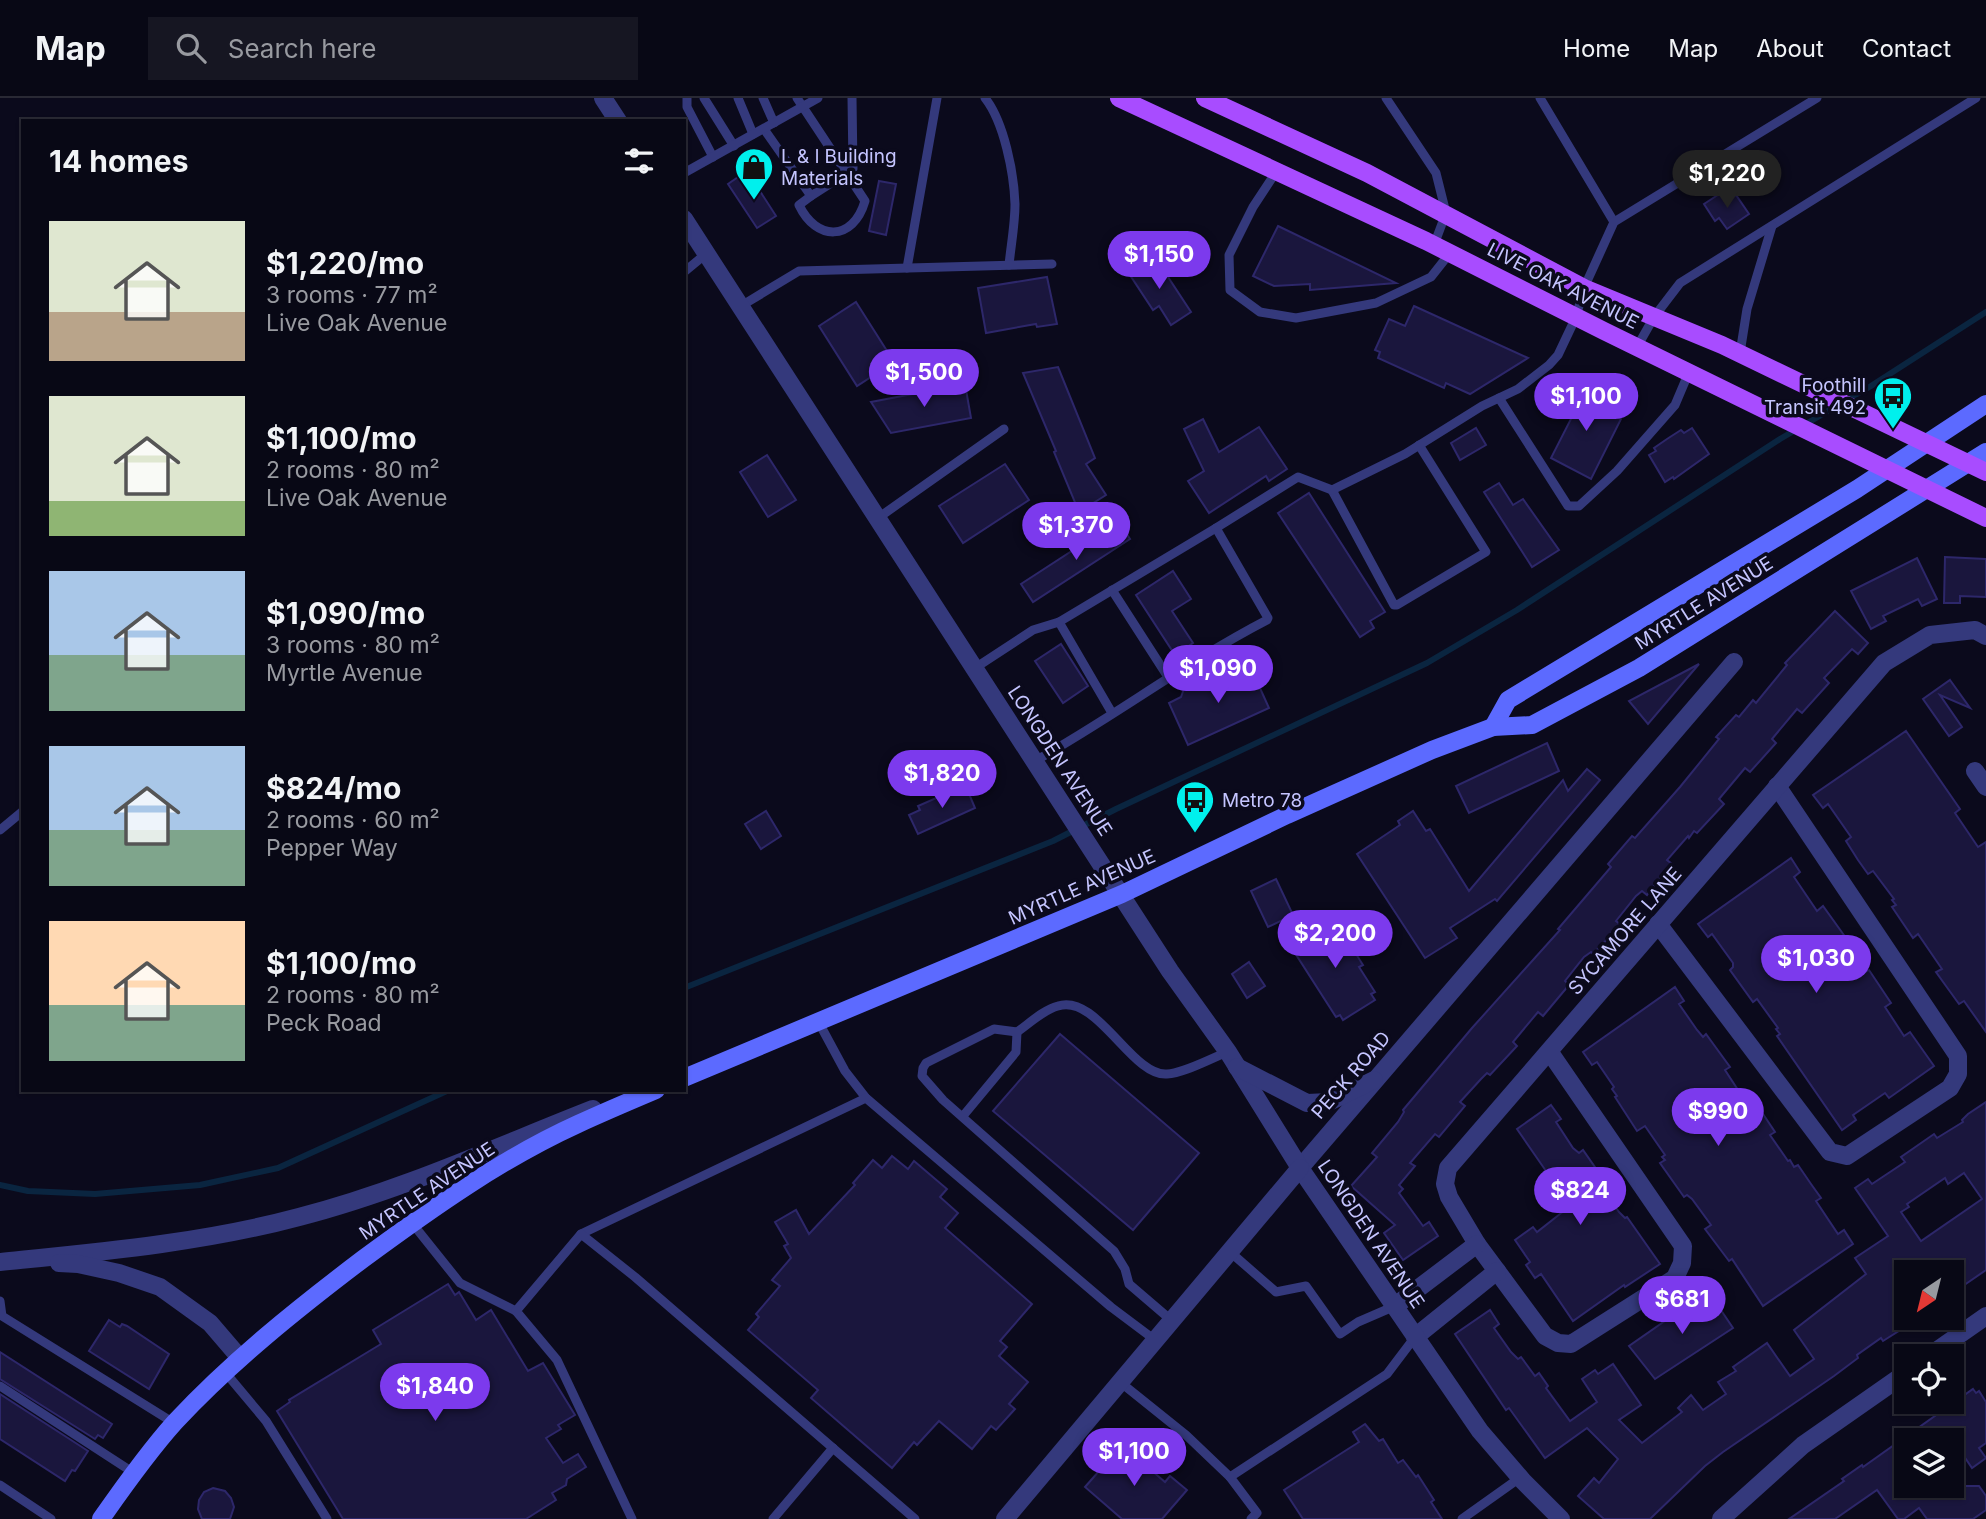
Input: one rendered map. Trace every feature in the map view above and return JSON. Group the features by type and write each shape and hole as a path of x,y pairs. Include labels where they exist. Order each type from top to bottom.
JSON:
{"main road":[{"name":"LIVE OAK AVENUE","path":"1119,98 1442,249 1986,518"},
{"name":"LIVE OAK AVENUE","path":"1205,98 1355,167 1584,288 1740,353 1986,472"},
{"path":"1886,470 1986,404"},
{"path":"1926,489 1986,452"},
{"name":"MYRTLE AVENUE","path":"1493,727 1508,700 1886,470"},
{"name":"MYRTLE AVENUE","path":"686,1075 1122,894 1432,750 1493,727 1532,724 1639,668 1926,489"},
{"name":"MYRTLE AVENUE","path":"101,1519 174,1423 240,1357 319,1293 412,1223 491,1171 577,1124 651,1092"}],"street":[{"path":"603,98 617,119"},
{"name":"LONGDEN AVENUE","path":"686,222 1300,1168 1480,1431 1561,1519"},
{"name":"SYCAMORE LANE","path":"1549,1051 1683,1246 1682,1264 1675,1278 1570,1343 1558,1343 1545,1336 1477,1244 1449,1197 1446,1184 1448,1168 1777,786 1884,663 1930,635 1975,630 1986,635"},
{"name":"PECK ROAD","path":"1004,1519 1374,1080 1734,662"},
{"path":"1975,771 1986,787"},
{"path":"1658,924 1830,1152 1847,1156 1950,1088 1958,1073 1958,1056 1777,786"},
{"path":"1232,1060 1307,1103 1329,1102 1374,1080"},
{"path":"0,1262 210,1236 299,1217 373,1194 637,1092"},
{"path":"1395,1306 1477,1244"},
{"path":"24,1260 78,1264 119,1273 160,1287 211,1323 240,1357"},
{"path":"1415,1337 1497,1271"},
{"path":"1947,1344 1986,1316"},
{"path":"1721,1519 1803,1445 1894,1381"}],"lane":[{"path":"687,98 687,107 713,157"},
{"path":"704,98 734,146"},
{"path":"738,98 753,134"},
{"path":"763,98 774,123"},
{"path":"686,172 774,123 800,103 818,98"},
{"path":"800,103 845,174 865,201 856,221 849,227 831,232 809,222 799,205 845,174 853,169 852,98"},
{"path":"907,268 937,98"},
{"path":"985,98 993,108 1008,155 1015,204 1009,265"},
{"path":"1276,172 1252,207 1229,255 1230,290 1260,312 1296,318 1376,303 1431,277 1442,249 1446,213 1436,173 1386,98"},
{"path":"1541,98 1614,222"},
{"path":"1332,490 1419,446 1518,389 1549,365 1558,355 1576,317 1584,288 1614,222 1818,98"},
{"path":"1637,347 1654,317 1681,283 1976,98"},
{"path":"764,128 811,197"},
{"path":"1740,353 1747,309 1772,226"},
{"path":"686,270 707,253"},
{"path":"741,306 799,271 1052,264"},
{"path":"1499,398 1568,506 1573,508 1617,471 1675,405 1689,372"},
{"path":"878,518 1004,429"},
{"path":"975,668 1032,630 1059,622 1298,477 1332,490 1396,605 1486,552 1419,446"},
{"path":"1035,761 1168,677 1267,619 1216,528"},
{"path":"1112,590 1168,677"},
{"path":"1059,622 1112,713"},
{"path":"0,830 21,813"},
{"path":"1171,1320 1129,1284 1125,1269 1114,1251 929,1086 922,1076 923,1068 936,1057 994,1029 1017,1032 1060,1004 1072,1006 1097,1020 1139,1062 1155,1072 1166,1074 1232,1060"},
{"path":"818,1021 845,1071 866,1098 1111,1307 1155,1340"},
{"path":"963,1116 1016,1052 1017,1032"},
{"path":"516,1311 581,1234 866,1098"},
{"path":"412,1223 460,1283 516,1311 557,1360 632,1519"},
{"path":"581,1234 635,1276 915,1519"},
{"path":"1229,1251 1276,1292 1307,1286 1340,1334 1358,1322 1395,1306"},
{"path":"0,1301 2,1316 174,1423"},
{"path":"1230,1477 1387,1374 1415,1337"},
{"path":"225,1372 266,1421 327,1519"},
{"path":"1120,1381 1186,1435 1230,1477 1256,1517"},
{"path":"0,1386 134,1473"},
{"path":"773,1519 833,1448"},
{"path":"1462,1519 1521,1477"},
{"path":"0,1485 51,1519"}],"building":[{"path":"747,171 776,216 757,228 728,184"},
{"path":"879,181 896,184 886,235 869,231"},
{"path":"1724,191 1729,200 1736,195 1749,214 1727,229 1719,218 1715,221 1704,204"},
{"path":"1278,226 1396,283 1310,290 1310,284 1274,286 1253,276"},
{"path":"1144,257 1159,279 1166,274 1191,312 1171,325 1159,306 1153,310 1126,269"},
{"path":"1047,277 1057,324 1037,327 1036,324 986,333 978,288"},
{"path":"856,302 894,362 857,386 819,326"},
{"path":"1414,306 1528,358 1470,394 1446,383 1444,388 1378,358 1380,352 1375,350 1389,319 1405,326"},
{"path":"1058,367 1095,458 1086,464 1106,495 1079,512 1023,373"},
{"path":"965,384 971,418 891,433 871,402"},
{"path":"1576,386 1607,403 1604,410 1621,419 1591,479 1551,458 1573,415 1564,410"},
{"path":"1203,419 1219,452 1259,427 1287,469 1269,481 1266,476 1209,513 1188,481 1204,471 1184,429"},
{"path":"1476,428 1486,445 1460,460 1451,443"},
{"path":"1692,428 1709,454 1674,479 1673,477 1665,482 1649,455 1656,451 1654,448 1681,430 1684,433"},
{"path":"767,455 796,500 768,517 740,472"},
{"path":"1005,464 1029,500 963,543 939,506"},
{"path":"1499,483 1513,505 1523,499 1559,550 1532,567 1484,492"},
{"path":"1309,493 1385,612 1370,621 1374,628 1360,637 1278,513"},
{"path":"1118,521 1130,539 1033,602 1021,584"},
{"path":"1945,557 1986,559 1986,597 1960,596 1960,603 1944,603"},
{"path":"1917,558 1937,599 1922,606 1918,599 1883,616 1886,621 1871,629 1851,591"},
{"path":"1173,571 1191,599 1172,611 1193,643 1175,655 1136,595"},
{"path":"1835,611 1868,643 1858,654 1852,649 1824,678 1829,683 1802,713 1797,709 1772,739 1776,743 1750,772 1745,768 1719,799 1724,804 1697,833 1694,831 1689,838 1688,836 1667,860 1672,864 1647,895 1642,891 1636,896 1616,921 1621,925 1593,954 1591,952 1584,957 1565,981 1569,985 1543,1016 1538,1012 1513,1042 1517,1046 1490,1075 1487,1073 1481,1079 1460,1102 1465,1106 1439,1137 1435,1134 1410,1163 1415,1166 1399,1185 1403,1189 1399,1193 1423,1226 1429,1222 1438,1236 1403,1260 1384,1233 1395,1225 1351,1186 1377,1157 1372,1153 1398,1122 1403,1110 1472,1028 1560,930 1558,929 1611,867 1608,864 1680,787 1719,739 1716,737 1736,715 1739,717 1753,700 1756,703 1787,665 1785,663"},
{"path":"1061,644 1088,686 1063,703 1035,661"},
{"path":"1699,664 1648,724 1629,701"},
{"path":"1250,666 1269,708 1188,745 1169,703 1181,697 1185,686 1193,682 1204,687"},
{"path":"1950,680 1970,708 1940,695 1962,727 1949,736 1923,699"},
{"path":"1906,731 1960,809 1955,813 1978,847 1986,842 1986,1032 1964,1001 1959,1004 1936,972 1942,969 1918,934 1913,938 1892,907 1896,905 1892,900 1894,899 1873,871 1868,874 1858,860 1846,841 1851,837 1828,804 1823,808 1813,795"},
{"path":"1547,743 1559,771 1469,813 1456,786"},
{"path":"1587,769 1600,780 1497,901 1495,899 1450,928 1457,938 1425,958 1357,854 1400,825 1398,821 1413,811 1426,831 1430,829 1469,891 1563,780 1568,791"},
{"path":"959,788 961,791 967,789 975,808 918,834 909,815 920,810 918,806"},
{"path":"766,811 781,836 761,849 745,824"},
{"path":"1791,858 1800,872 1794,877 1817,911 1823,906 1846,938 1841,942 1858,968 1859,966 1864,973 1869,970 1891,1003 1885,1007 1904,1036 1910,1032 1934,1066 1889,1098 1885,1093 1853,1115 1856,1120 1842,1130 1777,1036 1780,1034 1776,1029 1778,1028 1757,999 1753,1002 1730,970 1733,963 1712,934 1708,937 1698,924"},
{"path":"1276,879 1293,915 1268,927 1251,891"},
{"path":"1334,919 1363,965 1359,967 1375,992 1371,994 1375,1000 1343,1020 1340,1015 1336,1017 1295,953 1297,943"},
{"path":"1249,962 1265,986 1247,998 1232,974"},
{"path":"1675,987 1684,1001 1679,1004 1697,1030 1703,1037 1706,1034 1730,1067 1725,1070 1742,1096 1748,1102 1753,1099 1775,1132 1770,1135 1788,1161 1790,1160 1794,1167 1798,1165 1821,1198 1816,1201 1838,1234 1844,1230 1853,1244 1763,1306 1732,1259 1729,1261 1705,1229 1711,1225 1692,1199 1687,1195 1684,1197 1660,1163 1665,1160 1662,1157 1665,1155 1645,1126 1637,1131 1615,1097 1617,1096 1612,1089 1614,1087 1597,1062 1592,1065 1583,1052"},
{"path":"1060,1034 1199,1153 1133,1230 993,1111"},
{"path":"1986,1102 1986,1270 1964,1285 1964,1260 1894,1260 1894,1330 1900,1330 1883,1341 1881,1338 1834,1376 1723,1452 1650,1519 1604,1519 1578,1496 1594,1478 1599,1483 1618,1459 1587,1428 1545,1458 1509,1408 1506,1410 1455,1334 1490,1310 1499,1324 1494,1328 1511,1352 1518,1359 1521,1357 1535,1376 1539,1373 1548,1386 1546,1388 1570,1421 1597,1402 1582,1379 1595,1370 1598,1374 1613,1364 1641,1405 1619,1420 1642,1443 1682,1412 1678,1408 1691,1395 1703,1410 1726,1394 1718,1382 1736,1371 1733,1367 1767,1343 1790,1376 1814,1359 1794,1330 1866,1274 1855,1258 1888,1236 1855,1188 1868,1179 1872,1184 1905,1162 1901,1157 1934,1134 1937,1138 1963,1122 1962,1120","holes":["1964,1173 1982,1199 1921,1241 1901,1212 1909,1207 1907,1204 1945,1178 1948,1184"]},
{"path":"1551,1105 1561,1119 1556,1122 1573,1148 1579,1153 1583,1150 1606,1183 1601,1186 1660,1264 1625,1287 1624,1285 1573,1321 1541,1274 1535,1278 1526,1265 1530,1262 1515,1240 1533,1227 1537,1232 1565,1210 1557,1197 1560,1195 1544,1172 1546,1171 1517,1129"},
{"path":"892,1156 908,1169 914,1161 947,1189 940,1197 958,1213 945,1228 1032,1304 1000,1341 1007,1347 999,1356 1028,1382 1009,1404 1015,1409 996,1430 991,1426 972,1449 939,1421 917,1445 914,1442 892,1468 811,1398 818,1390 748,1330 759,1317 756,1314 780,1286 772,1280 791,1258 784,1246 788,1244 775,1222 796,1210 809,1234 855,1185 853,1183 873,1160 882,1168"},
{"path":"448,1284 455,1295 459,1292 476,1320 491,1310 528,1371 543,1363 575,1415 558,1425 561,1429 546,1438 563,1463 578,1454 586,1467 567,1479 566,1485 552,1493 556,1500 526,1519 343,1519 277,1411 290,1402 289,1400 381,1344 373,1330"},
{"path":"1708,1291 1733,1328 1655,1379 1629,1346"},
{"path":"109,1320 120,1327 122,1324 127,1326 169,1354 149,1389 89,1351"},
{"path":"0,1352 112,1424 103,1438 98,1435 95,1439 0,1379"},
{"path":"1973,1389 1976,1393 1979,1391 1986,1402 1986,1443 1979,1448 1986,1458 1972,1468 1964,1456 1964,1428 1918,1428 1938,1414 1964,1414 1964,1395"},
{"path":"0,1394 88,1451 65,1481 0,1439"},
{"path":"1365,1424 1379,1441 1383,1439 1398,1463 1403,1460 1416,1477 1418,1475 1442,1519 1303,1519 1284,1490 1359,1442 1353,1432"},
{"path":"1122,1445 1165,1482 1170,1476 1187,1490 1162,1519 1122,1519 1085,1487"},
{"path":"1894,1445 1894,1498 1964,1498 1964,1486 1979,1486 1986,1496 1986,1510 1973,1519 1927,1519 1919,1508 1904,1519 1898,1519 1877,1490 1835,1519 1789,1519 1844,1481 1842,1479 1862,1465 1863,1467"},
{"path":"213,1488 225,1491 231,1498 234,1507 230,1519 202,1519 198,1509 199,1500 204,1492"}],"waterway":[{"path":"686,987 1053,841 1427,663 1517,610 1780,439 1871,386 1986,312"},
{"path":"0,1185 28,1191 95,1194 200,1185 278,1168 445,1092"}],"place":[{"name":"L & l Building Materials","path":"754,201"},
{"name":"Foothill Transit 492","path":"1893,430"},
{"name":"Metro 78","path":"1195,834"}]}
